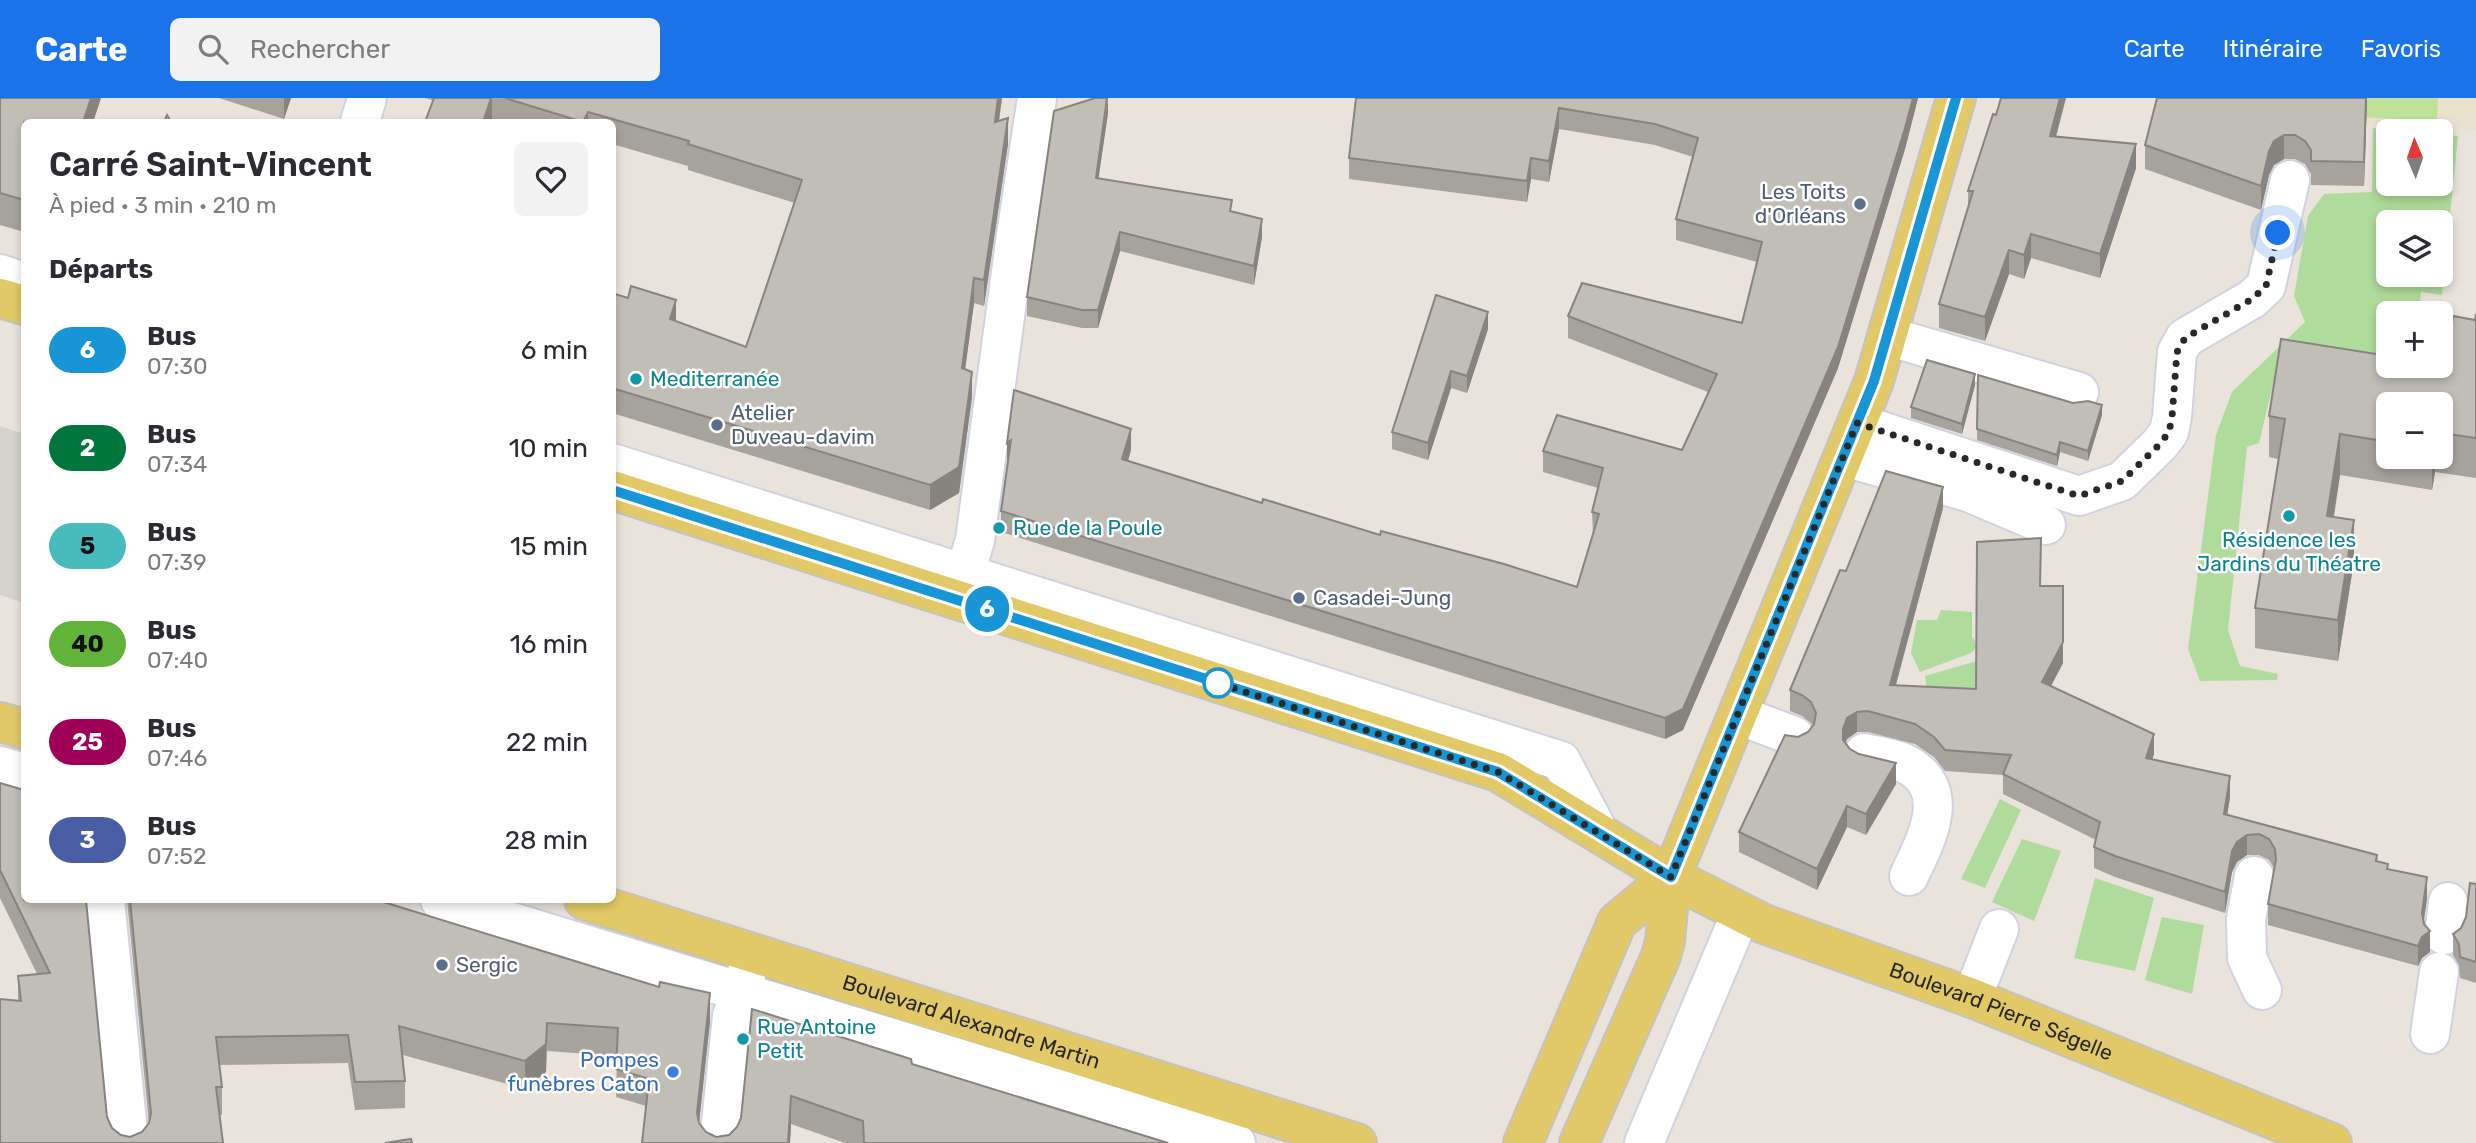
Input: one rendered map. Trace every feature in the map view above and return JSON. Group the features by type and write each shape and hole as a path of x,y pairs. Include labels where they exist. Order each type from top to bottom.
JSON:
{"main road":[{"path":"1580,1143 1661,956 1671,877 1703,794 1738,715 1874,381 1956,98"},
{"path":"0,298 21,304"},
{"path":"616,491 961,587 1498,772 1671,877"},
{"path":"0,722 21,728"},
{"path":"1523,1143 1617,922 1671,877"},
{"name":"Boulevard Pierre Ségelle","path":"1671,877 1763,924 1972,998 2332,1143"},
{"name":"Boulevard Alexandre Martin","path":"594,903 1357,1143"}],"street":[{"path":"361,119 368,98"},
{"path":"616,465 961,587 975,540 1037,98"},
{"path":"1850,440 2079,496 2122,481 2169,432 2177,352 2185,338 2252,299 2266,286 2290,180"},
{"path":"0,274 21,281"},
{"path":"1887,336 2079,392"},
{"path":"1850,440 2046,525"},
{"path":"1738,715 1794,736"},
{"path":"1864,753 1906,764 1929,788 1933,804 1932,824 1909,876"},
{"path":"0,766 21,772"},
{"path":"2254,876 2246,919 2248,958 2262,990"},
{"path":"105,903 129,1143"},
{"path":"450,903 1236,1143"},
{"path":"1644,1143 1741,913"},
{"path":"1972,998 1999,929"},
{"path":"719,1143 732,1016 753,952"},
{"path":"2430,1034 2438,972"}],"shaded area":[{"path":"2233,98 2476,98 2476,130 2454,129 2454,119 2376,119 2376,123 2285,117"},
{"path":"0,426 21,433 21,602 0,595"}],"green space":[{"path":"2320,98 2438,98 2437,119 2319,115"},
{"path":"2373,128 2376,128 2376,196 2452,196 2451,210 2376,210 2376,287 2443,287 2442,295 2421,292 2420,301 2376,301 2376,366 2277,367 2259,443 2247,447 2228,630 2240,666 2278,674 2277,680 2200,681 2188,649 2216,435 2232,392 2305,322 2294,296 2308,216 2324,194 2372,192"},
{"path":"2454,136 2458,136 2454,176"},
{"path":"1941,610 1972,612 1972,637 1976,647 1971,653 1920,672 1911,653 1917,620 1937,620"},
{"path":"1977,661 1983,690 1928,697 1925,676"},
{"path":"2000,799 2021,810 1985,888 1961,879"},
{"path":"2022,839 2061,851 2034,921 1992,902"},
{"path":"2095,878 2154,898 2135,971 2074,958"},
{"path":"2162,917 2204,925 2192,994 2145,980"}],"building":[{"path":"0,98 91,98 84,119 21,119 21,199 0,193"},
{"path":"434,98 491,98 484,119 426,119"},
{"path":"505,98 998,98 995,122 1008,118 984,280 974,278 962,368 972,372 959,467 930,485 616,389 616,294 628,298 631,286 676,300 670,319 746,347 802,180 616,119 588,112 584,119 573,119"},
{"path":"1095,98 1107,98 1096,178 1232,200 1230,211 1262,219 1254,266 1120,232 1098,310 1082,310 1027,297 1054,111"},
{"path":"1356,98 1913,98 1838,347 1683,709 1665,718 1001,511 1011,440 1007,443 1014,390 1131,429 1122,459 1262,503 1263,499 1380,535 1381,531 1577,587 1599,514 1592,512 1603,468 1543,451 1557,415 1682,450 1717,374 1568,316 1582,283 1742,323 1762,242 1676,219 1698,138 1655,124 1559,108 1549,161 1531,158 1527,181 1349,158"},
{"path":"2001,98 2060,98 2050,136 2136,144 2100,254 2031,234 2024,255 2009,250 1985,317 1939,304 1973,191 1968,191 1993,114 1996,115"},
{"path":"2157,98 2366,98 2364,162 2311,161 2311,150 2305,141 2295,135 2284,135 2274,141 2269,151 2261,186 2145,145"},
{"path":"1436,295 1488,312 1467,376 1451,371 1428,443 1392,432"},
{"path":"2476,314 2476,438 2453,435 2453,392 2376,392 2376,440 2340,434 2327,516 2354,520 2338,620 2255,608 2285,419 2269,416 2281,339 2376,354 2376,378 2453,378 2453,316 2475,320"},
{"path":"1927,360 1975,374 1962,424 1911,407"},
{"path":"1978,375 2073,403 2088,401 2102,405 2088,451 2060,442 2057,455 1977,429"},
{"path":"1886,471 1943,487 1890,685 1976,689 1977,542 2041,538 2040,586 2063,586 2063,642 2042,682 2154,734 2146,758 2230,776 2224,814 2377,855 2376,861 2388,864 2387,869 2427,877 2422,913 2424,924 2430,931 2422,937 2418,946 2268,904 2276,859 2275,849 2269,839 2259,834 2247,835 2237,842 2232,851 2225,892 2094,847 2100,822 2003,774 2011,755 1945,750 1934,737 1915,724 1868,711 1857,712 1847,718 1843,740 1850,749 1859,754 1896,763 1866,814 1847,806 1817,869 1739,832 1785,735 1798,737 1808,732 1814,724 1816,713 1811,702 1790,690 1840,570 1846,571"},
{"path":"0,783 21,789 21,903 86,903 107,1117 112,1128 121,1135 130,1137 142,1132 149,1123 151,1113 130,903 387,903 659,987 660,982 710,993 697,1113 699,1123 706,1132 716,1137 729,1135 741,1118 752,1009 911,1059 912,1064 1168,1143 864,1143 863,1121 791,1096 788,1143 642,1143 649,1079 616,1069 618,1028 547,1023 546,1044 525,1061 399,1026 405,1081 355,1082 348,1035 216,1037 222,1087 216,1087 223,1143 0,1143 0,999 21,1001 18,976 50,973 0,870"},
{"path":"2470,883 2476,884 2476,962 2460,957 2459,944 2453,934 2461,928 2466,917"},
{"path":"411,1139 412,1143 385,1143"}],"bus line":[{"name":"6","path":"616,491 1498,772 1671,877 1874,381 1956,98"}],"place":[{"name":"Les Toits d'Orléans","path":"1860,204"},
{"name":"Mediterranée","path":"636,379"},
{"name":"Atelier Duveau-davim","path":"717,425"},
{"name":"Résidence les Jardins du Théatre","path":"2289,516"},
{"name":"Rue de la Poule","path":"999,528"},
{"name":"Casadei-Jung","path":"1299,598"},
{"name":"Sergic","path":"442,965"},
{"name":"Rue Antoine Petit","path":"743,1039"},
{"name":"Pompes funèbres Caton","path":"673,1072"}],"route":[{"path":"1218,683 1214,682 1498,772 1671,877 1857,423 2079,496 2122,481 2169,432 2177,352 2185,338 2252,299 2266,286 2278,233"}]}
